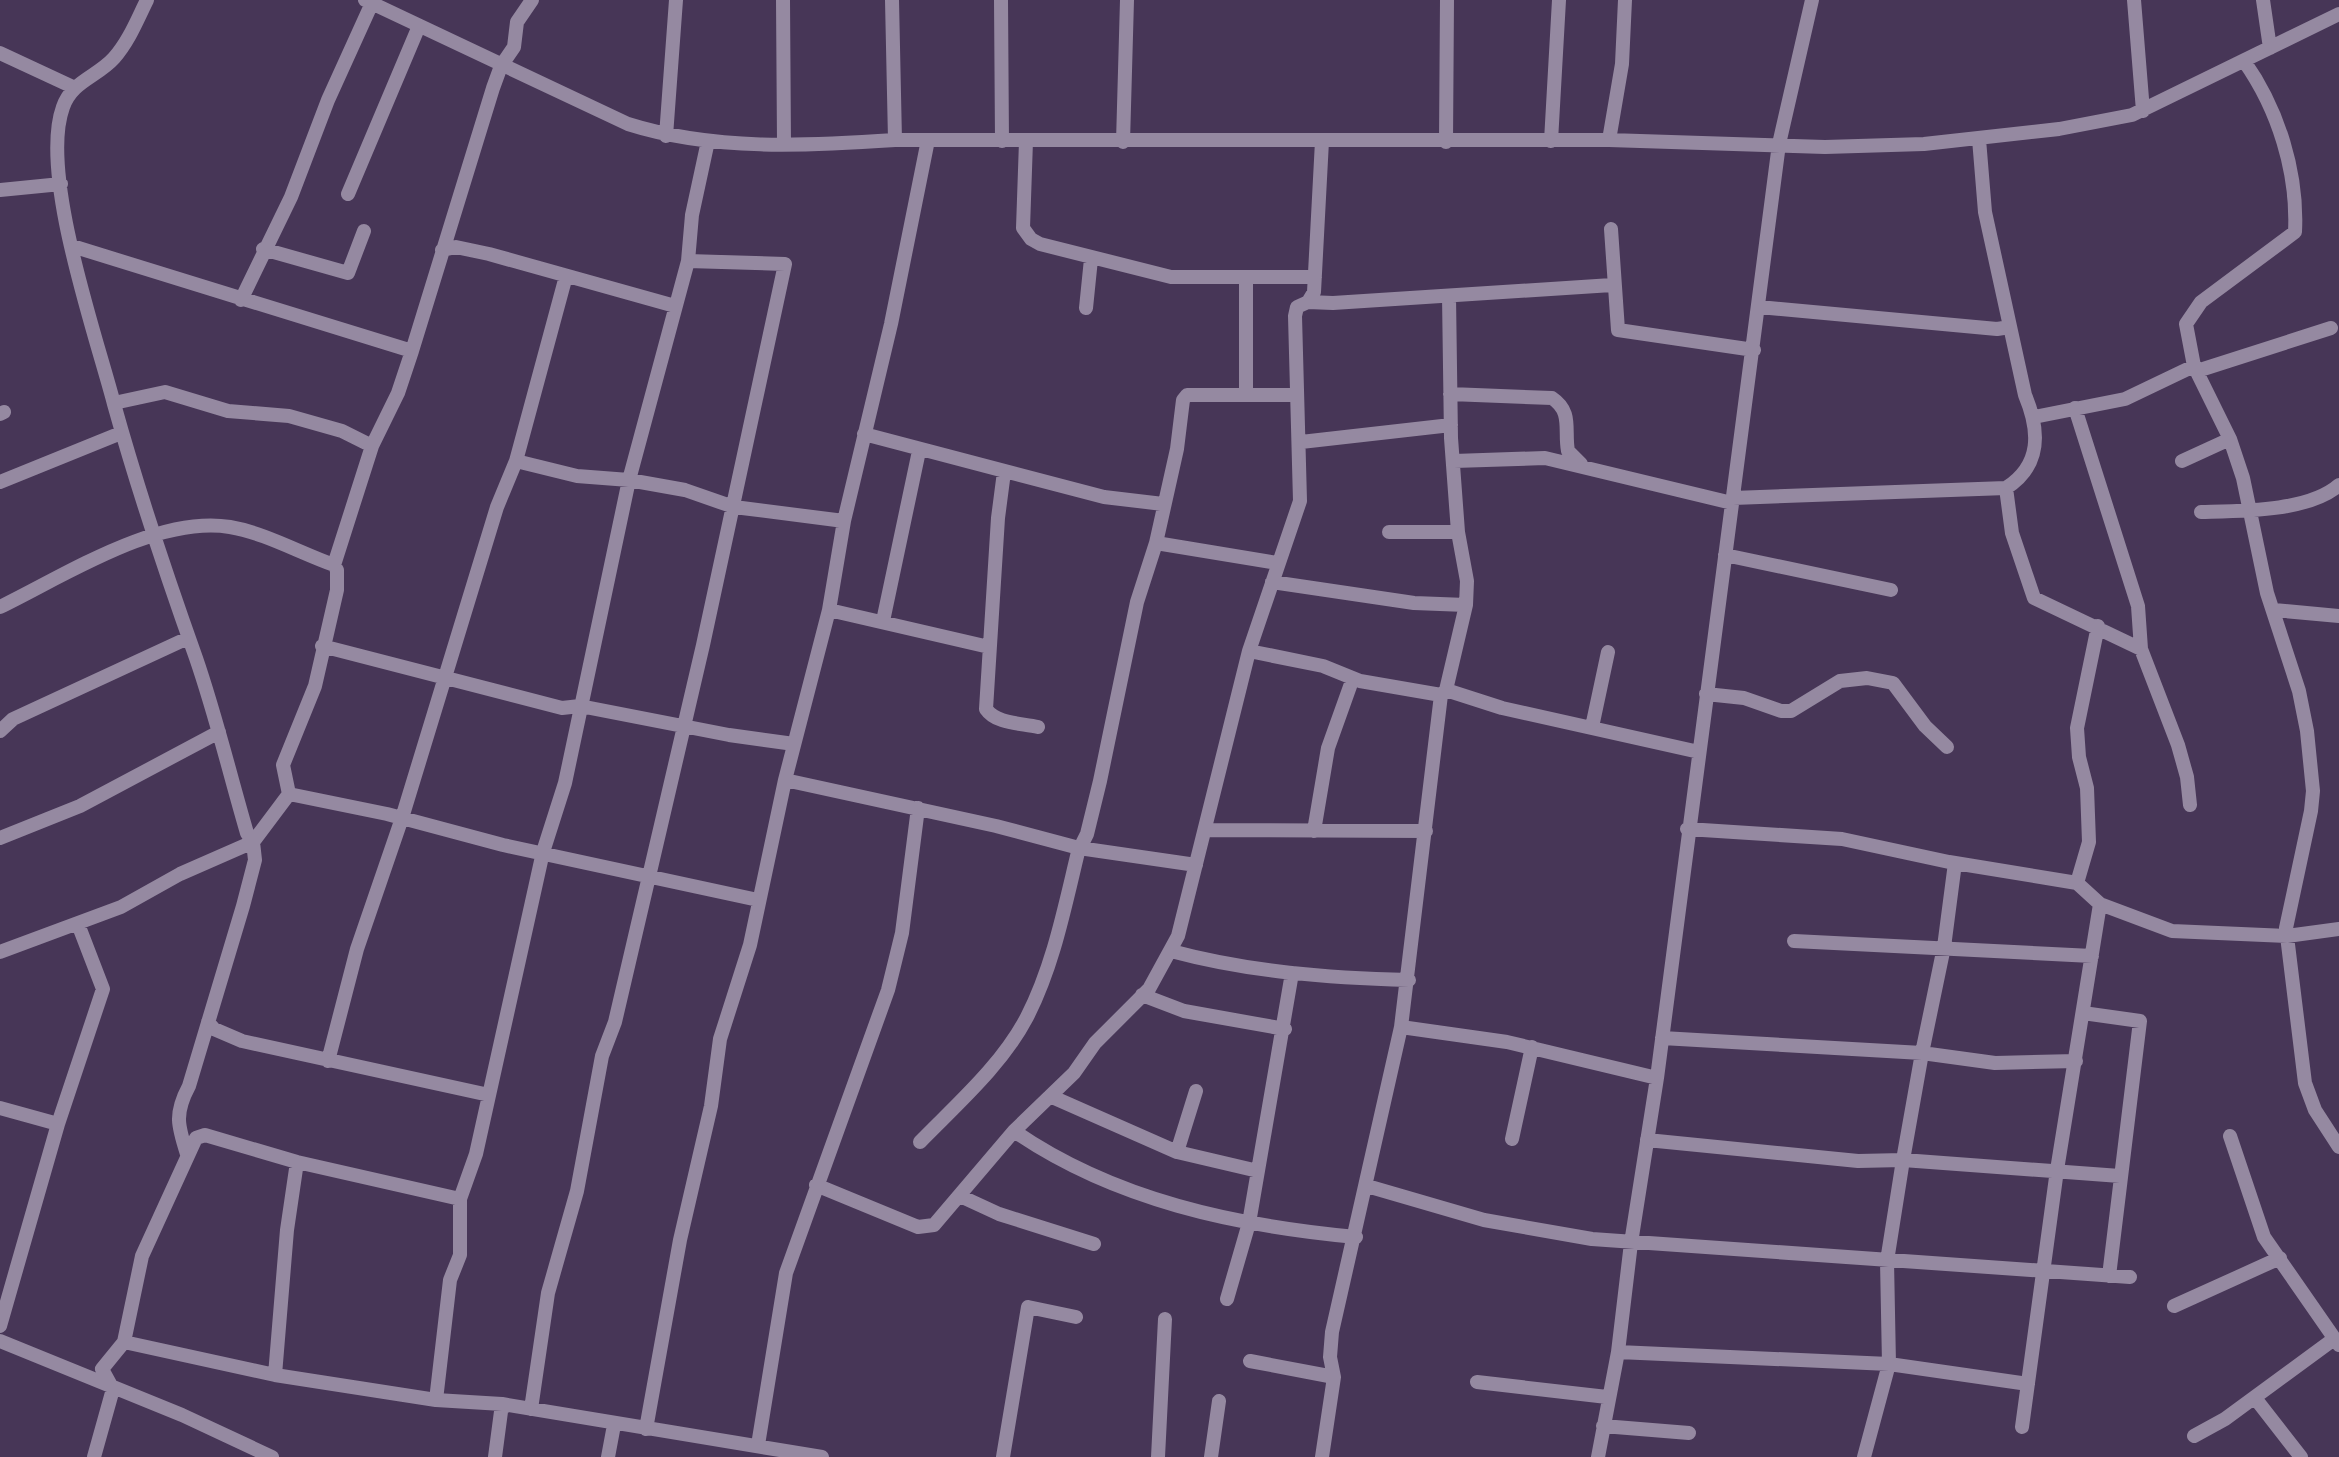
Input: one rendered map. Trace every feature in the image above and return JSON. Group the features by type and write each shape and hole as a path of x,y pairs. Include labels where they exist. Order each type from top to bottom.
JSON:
{"street":[{"path":"147,0 116,57 102,70 73,87 62,108 58,136 61,184 72,246 99,358 152,536 219,732 247,833 253,842 255,860 179,1114 177,1128 187,1154"},
{"path":"334,565 372,446 398,393 448,245 501,66 513,52 515,28 532,0"},
{"path":"666,136 676,0"},
{"path":"783,0 784,144"},
{"path":"892,0 895,140"},
{"path":"1001,0 1002,141"},
{"path":"1123,142 1127,0"},
{"path":"1446,142 1447,0"},
{"path":"1551,141 1559,0"},
{"path":"1609,140 1622,64 1625,0"},
{"path":"1598,1457 1618,1352 1631,1243 1657,1078 1687,829 1754,350 1779,144 1812,0"},
{"path":"2134,0 2143,111"},
{"path":"2263,0 2270,48"},
{"path":"241,300 263,249 291,197 368,2 628,124 666,136 784,144 895,140 1609,140 1872,146 1979,139 2087,124 2143,111 2339,14"},
{"path":"348,194 419,26"},
{"path":"0,53 73,87"},
{"path":"2244,61 2277,116 2292,186 2295,232 2192,311 2186,324 2196,369 2230,439 2253,511 2267,593 2299,691 2313,791 2286,928 2305,1083 2315,1110 2339,1147"},
{"path":"1454,461 1545,458 1733,500 2006,488 2020,479 2031,463 2036,442 2034,417 2025,395 1985,212 1979,139"},
{"path":"646,1429 680,1240 711,1106 720,1039 750,945 785,780 829,610 844,521 891,324 928,140"},
{"path":"436,1400 450,1280 460,1255 460,1199 476,1154 543,852 565,783 629,480 688,261 692,215 708,141"},
{"path":"1026,141 1026,234 1056,250 1171,277 1246,280 1315,277"},
{"path":"1308,302 1314,292 1322,141"},
{"path":"0,190 61,184"},
{"path":"1611,229 1612,285 1618,330 1754,350"},
{"path":"263,249 348,273 364,231"},
{"path":"448,245 675,306"},
{"path":"72,246 412,351"},
{"path":"1086,308 1091,259"},
{"path":"531,1409 548,1293 577,1191 602,1056 615,1022 650,877 734,507 743,448 785,264 688,261"},
{"path":"328,1061 357,949 402,818 497,507 516,461 566,276"},
{"path":"1246,280 1246,395"},
{"path":"816,1185 924,1229 934,1225 1014,1131 1142,995 1171,951 1206,830 1249,651 1277,563 1298,512 1301,442 1297,395 1297,307 1308,302 1612,285"},
{"path":"1322,1457 1334,1377 1330,1357 1332,1332 1356,1237 1401,1027 1444,693 1466,605 1466,568 1458,532 1451,425 1449,296"},
{"path":"1759,307 1997,329 2010,327"},
{"path":"2034,417 2075,408 2097,407 2125,399 2196,369 2331,328"},
{"path":"114,403 165,392 228,411 289,416 342,431 372,446"},
{"path":"1450,394 1552,398 1562,405 1568,417 1568,451 1582,465"},
{"path":"920,1142 991,1067 1027,1017 1057,938 1100,781 1137,602 1156,543 1177,449 1183,400 1187,395 1297,395"},
{"path":"2075,408 2138,606 2141,649 2181,756 2190,805"},
{"path":"1301,442 1451,425"},
{"path":"0,482 121,433"},
{"path":"864,434 919,451 1104,497 1163,504"},
{"path":"2182,461 2230,439"},
{"path":"883,621 919,451"},
{"path":"516,461 577,476 629,480 685,490 734,507 844,521"},
{"path":"1004,472 986,709 991,716 1038,727"},
{"path":"2201,512 2253,511 2318,497 2339,485"},
{"path":"2006,488 2012,533 2029,592 2034,598 2141,649"},
{"path":"0,607 152,536 197,527 233,528 334,565 337,570 337,590 315,686 283,765 289,794 253,842 180,874 121,907 0,952"},
{"path":"1389,532 1458,532"},
{"path":"1156,543 1277,563"},
{"path":"1725,555 1891,590"},
{"path":"1272,582 1414,603 1466,605"},
{"path":"829,610 989,647"},
{"path":"2274,610 2339,616"},
{"path":"2077,883 2089,842 2087,788 2079,757 2077,728 2098,626"},
{"path":"0,731 13,719 188,638"},
{"path":"322,646 562,708 580,706 794,744"},
{"path":"1249,651 1323,666 1353,678 1444,693 1699,752"},
{"path":"1592,727 1608,652"},
{"path":"1314,831 1328,748 1353,678"},
{"path":"1706,694 1744,698 1781,711 1791,711 1840,681 1867,678 1893,683 1925,726 1947,747"},
{"path":"0,838 80,806 219,732"},
{"path":"785,780 918,808 1080,848 1196,865"},
{"path":"289,794 758,900"},
{"path":"758,1445 786,1273 885,1004 902,933 918,808"},
{"path":"1687,829 1842,839 1955,863 2077,883 2100,904 2146,924 2172,931 2287,936 2339,929"},
{"path":"1206,830 1426,831"},
{"path":"1864,1457 1889,1364 1887,1261 1922,1053 1944,947 1955,863"},
{"path":"2022,1427 2057,1170 2100,904"},
{"path":"0,1326 58,1124 103,989 78,924"},
{"path":"1794,941 2092,956"},
{"path":"1171,951 1247,968 1409,980"},
{"path":"1227,1299 1249,1223 1285,1029 1292,973"},
{"path":"1142,995 1184,1011 1285,1029"},
{"path":"2083,1013 2140,1021 2109,1276"},
{"path":"208,1022 214,1029 242,1041 489,1095"},
{"path":"1401,1027 1532,1047 1657,1078"},
{"path":"1662,1038 1922,1053 1995,1063 2076,1061"},
{"path":"1512,1139 1532,1047"},
{"path":"1177,1152 1196,1091"},
{"path":"1050,1096 1177,1152 1258,1171"},
{"path":"0,1108 58,1124"},
{"path":"1014,1131 1043,1151 1122,1189 1163,1203 1249,1223 1356,1237"},
{"path":"94,1457 113,1389 102,1369 124,1342 142,1256 167,1208 196,1138 205,1135 297,1162 460,1199"},
{"path":"2194,1436 2337,1342 2255,1218 2230,1136"},
{"path":"1647,1140 1858,1161 1903,1160 2120,1176"},
{"path":"275,1375 287,1230 297,1162"},
{"path":"1367,1186 1484,1220 1631,1243 2130,1277"},
{"path":"960,1196 999,1214 1094,1244"},
{"path":"2174,1306 2280,1258"},
{"path":"1003,1457 1028,1307 1076,1317"},
{"path":"1158,1457 1165,1319"},
{"path":"0,1341 182,1415 256,1454 272,1457"},
{"path":"124,1342 275,1375 436,1400 502,1404 614,1425 758,1445 785,1454 822,1457"},
{"path":"1618,1352 1889,1364 2028,1384"},
{"path":"1250,1361 1334,1377"},
{"path":"1477,1382 1607,1397"},
{"path":"2255,1398 2301,1457"},
{"path":"1211,1457 1219,1401"},
{"path":"495,1457 502,1404"},
{"path":"608,1457 614,1425"},
{"path":"1603,1426 1689,1433"}]}
